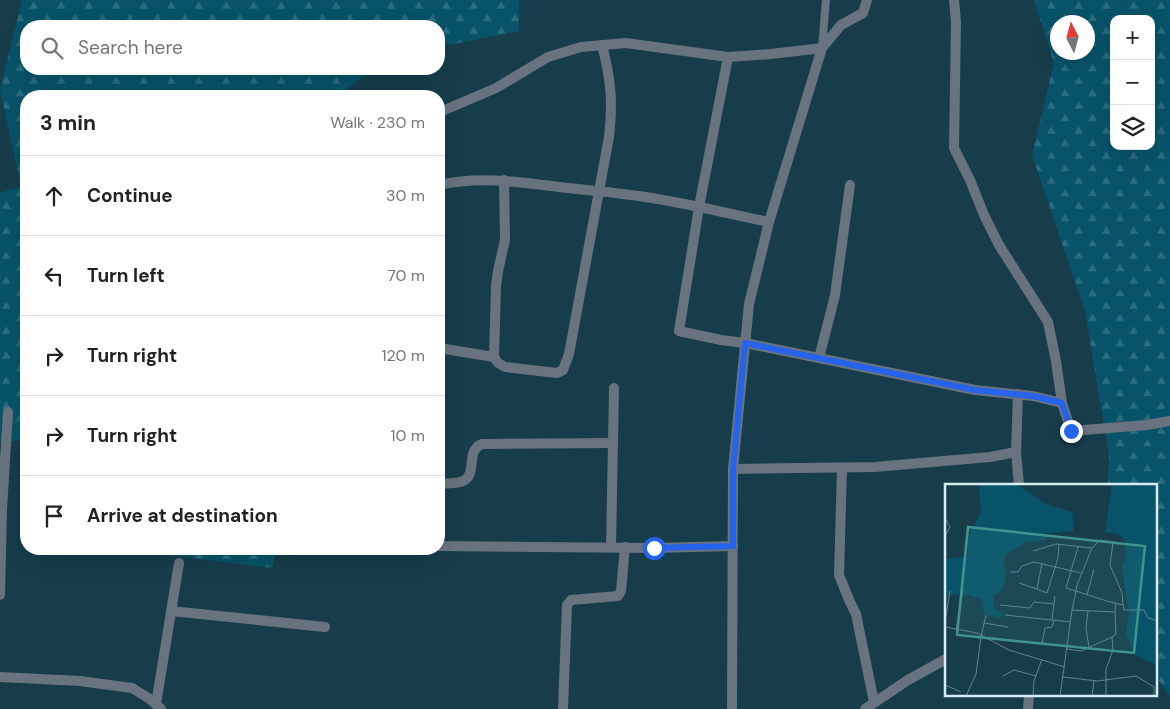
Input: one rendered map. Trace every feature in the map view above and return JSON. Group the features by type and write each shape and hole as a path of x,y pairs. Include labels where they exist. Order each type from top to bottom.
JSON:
{"street":[{"path":"732,709 733,469 749,304 769,222 822,48 841,24 863,13 867,0"},
{"path":"954,0 956,22 954,148 998,245 1048,322 1062,403 1071,431 1146,425 1170,421"},
{"path":"445,110 496,88 548,57 581,46 626,43 728,57 822,48"},
{"path":"504,180 505,240 496,286 494,356 498,363 505,367 557,373 566,366 609,138 612,110 610,75 602,45"},
{"path":"728,57 699,207 679,330 975,390 1018,394 1062,403"},
{"path":"445,184 504,180 599,191 699,207 769,222"},
{"path":"819,358 835,294 850,184"},
{"path":"445,349 494,356"},
{"path":"611,547 614,388"},
{"path":"1018,394 1016,452 1019,484"},
{"path":"0,595 2,510 8,412"},
{"path":"445,483 461,482 469,476 474,449 482,444 613,443"},
{"path":"733,469 875,467 990,457 1016,452"},
{"path":"842,468 839,575 856,614 874,702"},
{"path":"445,546 733,546"},
{"path":"563,709 567,605 571,600 618,596 621,591 625,547"},
{"path":"0,677 80,681 132,688 158,707 179,563"},
{"path":"171,611 325,627"},
{"path":"865,709 908,680 945,660"},
{"path":"1028,696 1028,709"}],"lane":[{"path":"822,48 826,0"}],"green space":[{"path":"22,0 519,0 519,31 445,46 445,20 20,20 20,75 366,75 345,90 20,90 20,181 0,90"},
{"path":"1034,0 1170,0 1170,697 1158,679 1158,484 1108,484 1109,455 1085,311 1032,155 1054,63 1053,60 1095,60 1095,15 1050,15 1050,50"},
{"path":"20,186 20,440 0,443 0,193"},
{"path":"169,555 275,555 272,568"}],"route":[{"path":"654,548 733,546 733,469 745,343 975,390 1033,396 1062,403 1071,431"}]}
